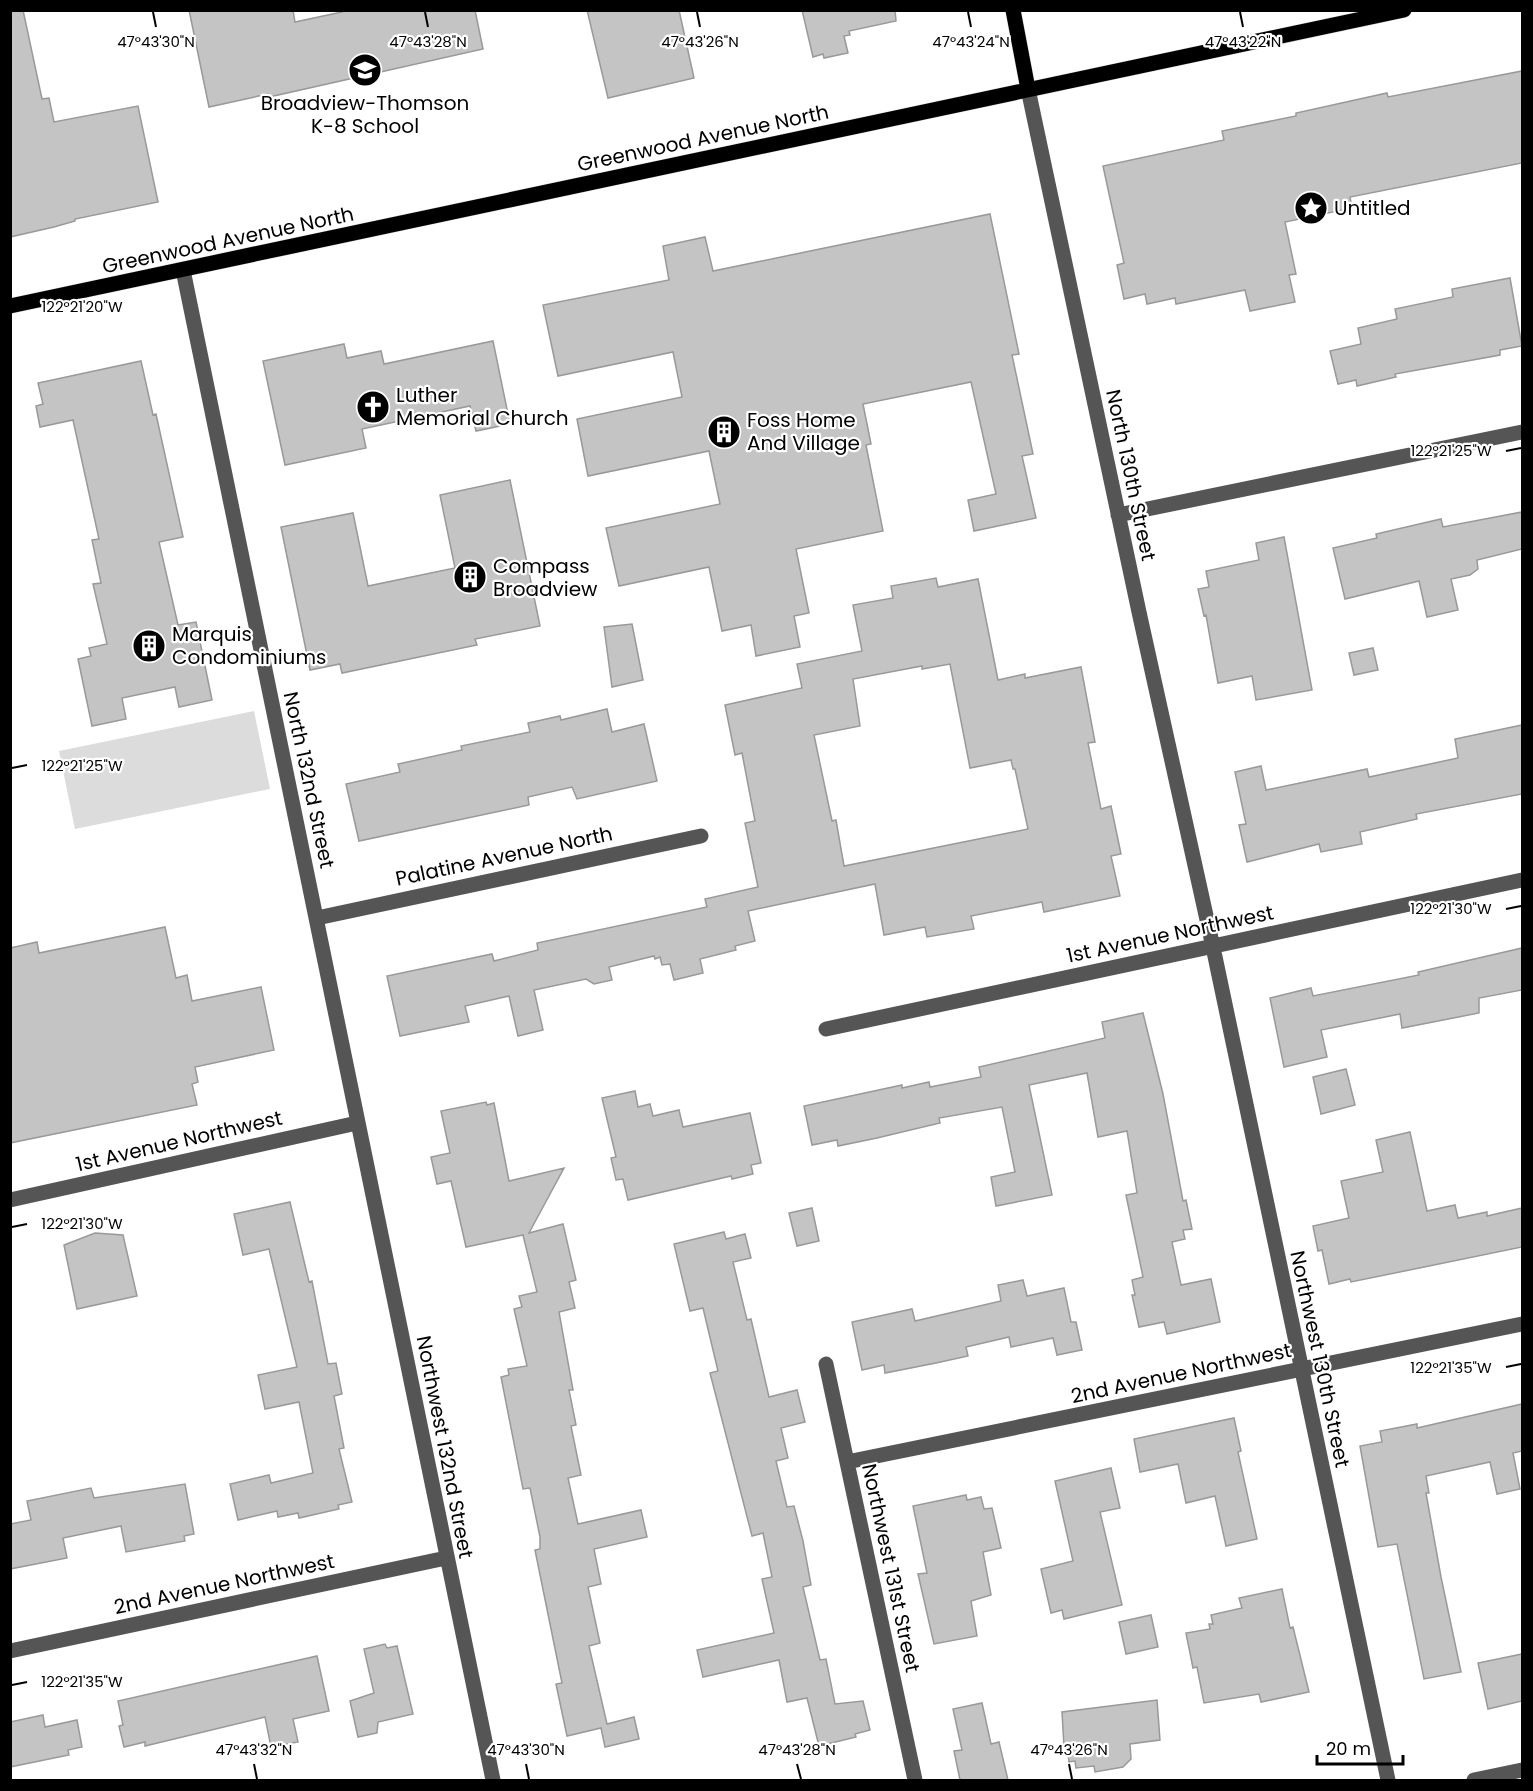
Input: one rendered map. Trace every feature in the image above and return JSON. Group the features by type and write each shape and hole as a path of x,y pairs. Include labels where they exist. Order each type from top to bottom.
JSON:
{"main road":[{"name":"North 130th Street","path":"1012,10 1028,89"},
{"name":"Greenwood Avenue North","path":"10,306 1404,10"}],"street":[{"name":"North 130th Street","path":"1028,89 1118,515 1213,946"},
{"name":"North 132nd Street","path":"183,270 357,1123"},
{"path":"1118,515 1522,432"},
{"name":"Palatine Avenue North","path":"316,918 701,836"},
{"name":"1st Avenue Northwest","path":"826,1029 1522,880"},
{"name":"Northwest 130th Street","path":"1213,946 1300,1370 1388,1780"},
{"name":"1st Avenue Northwest","path":"10,1200 357,1123"},
{"name":"Northwest 132nd Street","path":"357,1123 493,1780"},
{"name":"2nd Avenue Northwest","path":"848,1462 1522,1324"},
{"name":"Northwest 131st Street","path":"826,1364 915,1780"},
{"name":"2nd Avenue Northwest","path":"10,1651 446,1558"},
{"path":"1474,1780 1522,1770"}],"shaded area":[{"path":"254,711 270,789 75,829 59,751"}],"building":[{"path":"10,10 23,10 42,99 49,98 54,122 138,106 158,202 75,219 75,221 54,227 10,237"},
{"path":"189,10 293,10 295,22 351,10 475,10 483,49 269,97 268,94 209,107"},
{"path":"587,10 679,10 694,78 608,98"},
{"path":"802,10 895,10 896,21 849,31 850,35 844,36 848,53 824,58 823,54 813,57"},
{"path":"1522,71 1522,163 1350,197 1352,208 1285,222 1296,274 1289,275 1295,302 1250,311 1245,290 1176,304 1175,298 1147,304 1145,294 1124,299 1117,265 1124,263 1103,166 1224,140 1222,131 1296,116 1296,113 1387,93 1388,97"},
{"name":"Foss Home And Village","path":"990,214 1019,354 1012,355 1033,454 1022,456 1036,518 974,531 968,500 996,494 971,382 863,404 871,444 866,445 883,531 796,549 809,613 794,616 800,647 756,656 751,625 722,631 709,567 619,586 606,528 720,504 709,451 588,476 577,419 682,397 673,352 558,376 543,305 669,280 663,246 705,237 713,271"},
{"path":"1510,278 1522,346 1500,350 1500,355 1395,374 1396,377 1357,386 1356,380 1338,384 1330,351 1361,344 1358,328 1397,319 1395,309 1453,297 1452,289"},
{"path":"493,341 510,424 476,431 470,406 362,429 366,448 285,465 263,361 344,344 347,358 381,351 384,364"},
{"path":"141,361 153,415 156,414 183,537 159,542 178,625 196,622 212,700 179,707 175,687 122,698 126,719 92,726 78,659 91,656 89,648 107,644 93,584 101,583 92,540 99,539 73,420 40,427 36,406 43,404 38,383"},
{"name":"Compass Broadview","path":"510,480 540,626 475,639 477,645 342,673 340,664 310,670 281,527 353,513 368,586 455,568 440,495"},
{"path":"1522,512 1522,549 1477,560 1478,569 1470,575 1451,579 1458,610 1427,617 1419,581 1345,599 1333,548 1377,538 1376,534 1441,519 1443,527"},
{"path":"1284,537 1312,690 1256,700 1252,676 1218,683 1206,615 1204,616 1198,589 1209,587 1206,571 1259,560 1256,543"},
{"path":"936,578 938,587 978,579 998,680 1025,674 1025,678 1081,667 1095,742 1088,743 1101,809 1111,806 1121,854 1111,856 1120,896 1044,912 1042,902 971,916 974,929 927,937 925,927 884,935 875,884 748,911 755,941 735,946 736,950 700,959 703,973 674,980 670,964 662,965 660,957 655,959 654,956 609,967 612,980 594,984 586,979 534,990 543,1030 518,1036 509,996 465,1006 469,1022 400,1036 387,976 492,954 494,961 538,950 537,943 707,907 705,899 758,887 745,823 755,821 742,753 735,755 725,705 802,688 797,664 862,651 853,605 893,598 891,586","holes":["950,664 970,768 1011,760 1028,829 844,866 836,820 832,821 814,735 860,726 853,679 922,666 922,669"]},
{"path":"632,624 643,680 612,687 604,627"},
{"path":"1373,648 1378,670 1354,675 1349,653"},
{"path":"607,709 612,732 644,724 657,781 577,799 572,787 528,797 529,805 359,841 346,784 400,772 398,764 462,750 461,746 530,732 528,723 560,716 561,720"},
{"path":"1522,725 1522,794 1416,814 1417,819 1360,832 1362,844 1321,852 1319,844 1247,862 1239,825 1246,824 1235,772 1261,766 1266,790 1367,769 1369,777 1458,758 1455,739"},
{"path":"165,927 176,978 187,975 192,1001 261,987 274,1050 195,1067 198,1082 192,1084 197,1105 10,1143 10,948 37,942 39,953"},
{"path":"1522,948 1522,990 1479,998 1479,1013 1402,1028 1400,1014 1321,1030 1327,1057 1284,1067 1270,998 1311,988 1313,996 1419,975 1418,972"},
{"path":"1143,1013 1163,1094 1183,1201 1186,1200 1192,1229 1183,1230 1185,1239 1172,1242 1181,1285 1211,1279 1220,1322 1167,1334 1164,1322 1139,1327 1132,1295 1135,1295 1132,1280 1143,1277 1126,1195 1137,1193 1127,1131 1098,1137 1087,1073 1029,1085 1052,1195 996,1206 991,1177 1015,1172 1002,1107 939,1118 940,1123 838,1146 837,1140 812,1145 804,1106 902,1085 902,1088 929,1082 930,1087 981,1077 979,1067 1105,1038 1102,1022"},
{"path":"1346,1069 1355,1105 1321,1114 1313,1077"},
{"path":"635,1091 638,1107 650,1104 653,1116 679,1110 683,1127 750,1113 761,1163 751,1165 753,1174 732,1179 731,1176 628,1200 623,1179 616,1180 611,1158 616,1157 602,1098"},
{"path":"486,1102 487,1105 494,1103 509,1181 564,1168 529,1233 563,1224 576,1280 569,1282 575,1308 559,1312 573,1390 569,1390 576,1425 571,1426 581,1475 568,1478 578,1524 641,1510 647,1537 594,1549 601,1584 588,1587 600,1643 589,1646 607,1724 634,1717 639,1739 605,1747 601,1728 567,1736 556,1684 562,1683 535,1550 540,1549 540,1537 530,1488 523,1489 501,1377 509,1375 508,1369 527,1366 514,1309 522,1307 519,1296 537,1292 523,1235 466,1247 451,1181 437,1184 431,1157 450,1153 441,1111"},
{"path":"1410,1132 1427,1211 1455,1205 1458,1218 1487,1212 1487,1216 1522,1208 1522,1247 1351,1282 1350,1279 1329,1284 1322,1250 1318,1251 1313,1226 1349,1218 1341,1181 1383,1172 1376,1140"},
{"path":"290,1202 309,1282 312,1281 328,1364 336,1363 342,1394 334,1396 344,1448 339,1449 352,1502 338,1505 339,1509 299,1518 298,1513 278,1517 277,1511 238,1520 230,1484 269,1475 271,1483 313,1473 299,1402 265,1409 258,1375 297,1367 269,1249 243,1255 234,1214"},
{"path":"812,1208 819,1241 797,1246 789,1213"},
{"path":"724,1232 726,1239 745,1234 751,1258 733,1262 747,1320 751,1319 769,1397 797,1390 805,1422 781,1428 788,1458 776,1461 787,1507 794,1506 803,1541 811,1585 803,1587 820,1660 826,1659 835,1704 863,1701 870,1730 855,1734 856,1737 819,1746 807,1698 787,1702 779,1660 703,1677 697,1650 774,1633 762,1579 772,1577 763,1533 752,1536 710,1373 718,1371 703,1308 690,1311 674,1244"},
{"path":"95,1233 123,1235 137,1296 77,1309 64,1245"},
{"path":"1023,1280 1027,1296 1064,1288 1071,1322 1076,1322 1082,1350 1057,1355 1053,1338 1011,1347 1009,1337 966,1347 968,1356 885,1373 884,1365 862,1370 852,1322 912,1309 915,1321 1001,1301 998,1285"},
{"path":"1522,1404 1522,1451 1513,1453 1520,1489 1497,1494 1490,1462 1426,1476 1429,1493 1426,1493 1441,1577 1461,1672 1424,1679 1397,1544 1378,1547 1360,1446 1382,1442 1380,1431 1417,1424 1417,1428"},
{"path":"1234,1418 1241,1451 1238,1452 1257,1539 1226,1546 1215,1496 1186,1503 1178,1464 1140,1472 1134,1439"},
{"path":"1111,1468 1120,1508 1100,1512 1122,1605 1064,1619 1062,1610 1051,1613 1041,1569 1073,1561 1055,1481"},
{"path":"185,1484 194,1534 184,1536 185,1541 126,1552 121,1526 63,1538 67,1558 10,1569 10,1524 31,1520 27,1501 91,1488 94,1498"},
{"path":"966,1495 967,1500 981,1497 984,1509 992,1508 1001,1548 983,1552 991,1595 971,1601 977,1636 934,1644 918,1574 927,1573 913,1506"},
{"path":"1282,1589 1290,1628 1293,1627 1309,1692 1261,1702 1259,1694 1204,1703 1197,1667 1193,1668 1186,1633 1210,1629 1209,1624 1213,1624 1211,1615 1242,1608 1239,1598"},
{"path":"1151,1615 1158,1647 1126,1654 1119,1622"},
{"path":"385,1644 387,1648 397,1646 413,1714 378,1722 377,1733 358,1737 350,1701 374,1693 364,1649"},
{"path":"1522,1654 1522,1701 1488,1709 1478,1663"},
{"path":"317,1656 329,1711 293,1719 298,1742 271,1747 265,1717 145,1746 145,1742 124,1747 119,1726 123,1725 118,1701"},
{"path":"1157,1700 1160,1740 1130,1744 1131,1759 1123,1767 1095,1772 1094,1766 1076,1768 1075,1761 1069,1762 1067,1746 1064,1747 1062,1712"},
{"path":"982,1703 991,1744 999,1742 1008,1780 960,1780 954,1751 962,1750 953,1709"},
{"path":"43,1715 45,1727 77,1720 82,1747 68,1750 69,1755 10,1767 10,1722"}],"place":[{"name":"Broadview-Thomson K-8 School","path":"365,70"},
{"name":"Untitled","path":"1311,208"},
{"name":"Luther Memorial Church","path":"373,407"},
{"name":"Foss Home And Village","path":"724,432"},
{"name":"Compass Broadview","path":"470,577"},
{"name":"Marquis Condominiums","path":"149,646"}]}
